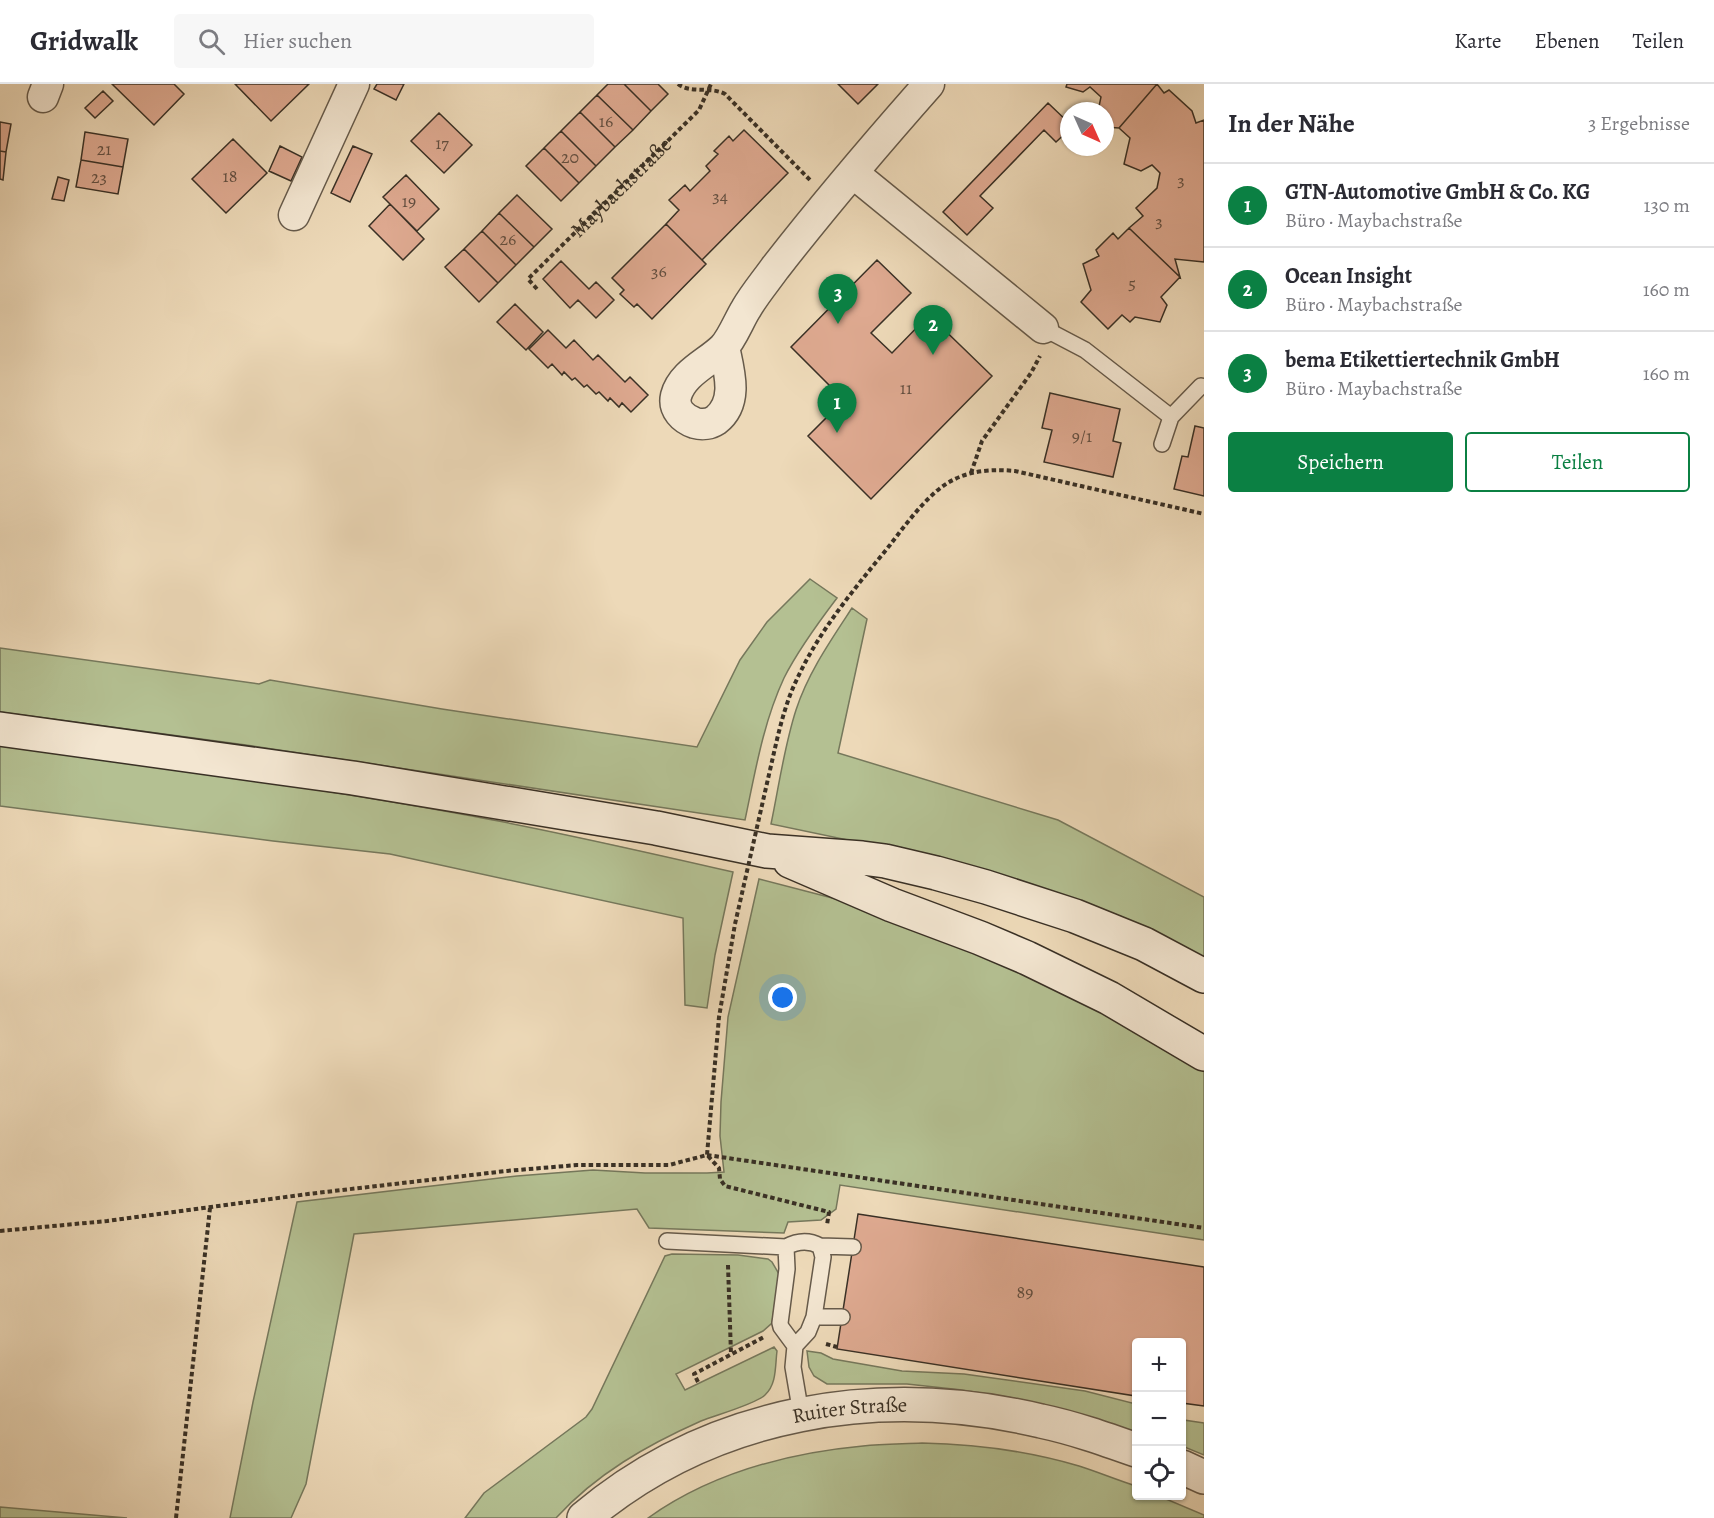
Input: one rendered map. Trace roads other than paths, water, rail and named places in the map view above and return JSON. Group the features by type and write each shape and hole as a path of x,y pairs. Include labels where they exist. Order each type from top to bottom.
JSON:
{"main road":[{"path":"0,729 353,778 656,828 767,851 885,861 936,873 1032,901 1144,944 1204,976"},
{"path":"767,851 892,905 1027,958 1109,998 1204,1054"},
{"name":"Ruiter Straße","path":"584,1518 625,1486 682,1454 739,1430 801,1414 872,1405 908,1404 973,1409 1041,1420 1132,1448"},
{"path":"1186,1469 1204,1477"}],"street":[{"path":"294,215 354,84"},
{"path":"724,347 752,299 803,232 929,84"},
{"path":"853,173 1043,328"}],"lane":[{"path":"1043,328 1085,350 1171,417"},
{"path":"1162,444 1171,417 1201,386"},
{"path":"667,1241 786,1247 798,1242 820,1246 853,1247"},
{"path":"801,1414 793,1366 795,1346 811,1328 814,1317 823,1257 820,1246"},
{"path":"786,1247 780,1323 781,1328 795,1346"},
{"path":"814,1317 843,1317"}],"place":[{"name":"bema Etikettiertechnik GmbH","path":"838,324"},
{"name":"Ocean Insight","path":"933,355"},
{"name":"GTN-Automotive GmbH & Co. KG","path":"837,433"}]}
